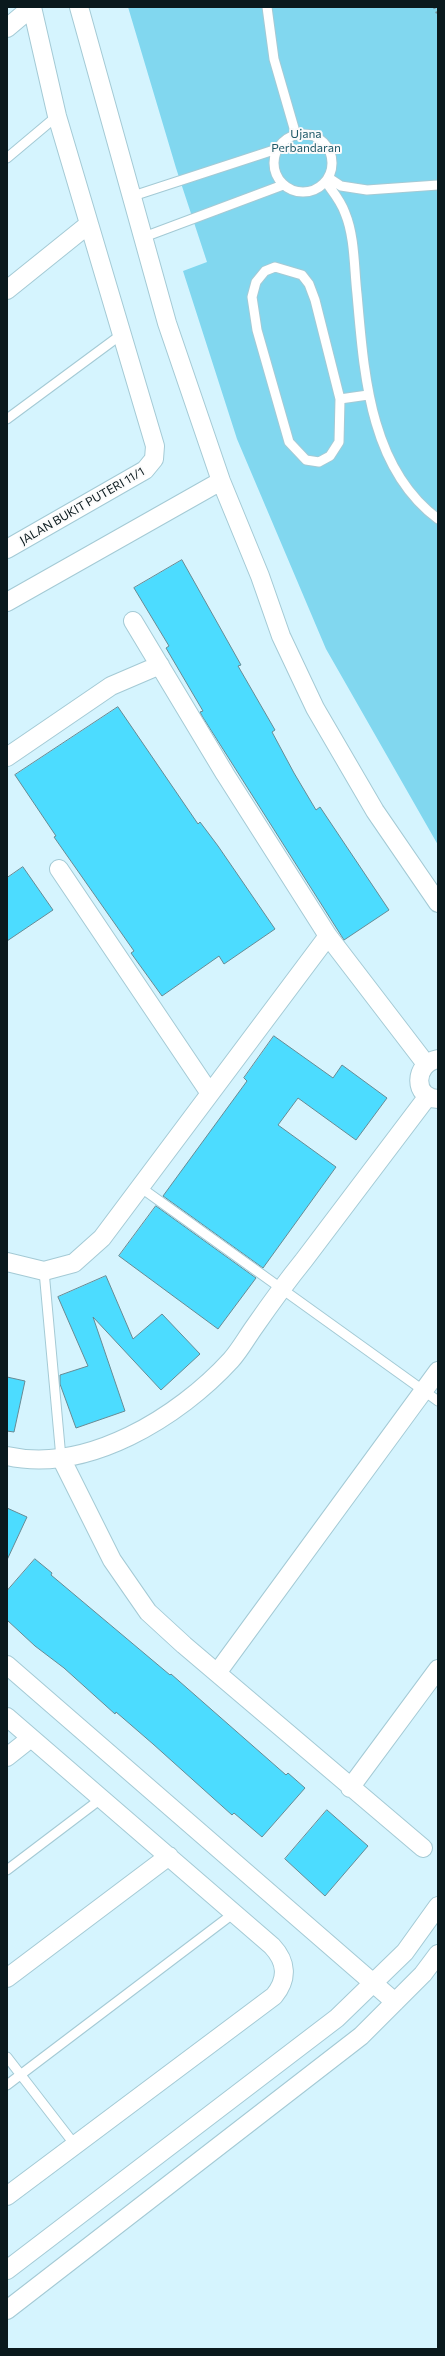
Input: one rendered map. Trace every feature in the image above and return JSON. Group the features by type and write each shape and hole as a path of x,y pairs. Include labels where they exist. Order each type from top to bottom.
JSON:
{"street":[{"path":"7,28 32,7 57,116 122,334"},
{"path":"79,7 133,196 167,323 221,482 260,576 281,636 315,708 375,811 438,903"},
{"path":"7,290 90,224"},
{"name":"JALAN BUKIT PUTERI 11/1","path":"7,549 145,470 154,459 155,446 122,334"},
{"path":"7,602 221,482"},
{"path":"7,1456 20,1458 61,1458 116,1442 155,1424 198,1393 232,1359 282,1288 433,1098 424,1092 419,1081 419,1074 432,1061 328,936 225,774 134,621"},
{"path":"7,757 111,686 160,665"},
{"path":"59,869 209,1092"},
{"path":"7,1262 44,1271 74,1263 102,1238 209,1092 328,936"},
{"path":"217,1673 431,1396 438,1371"},
{"path":"61,1458 112,1560 148,1612 350,1788 423,1848"},
{"path":"7,1665 395,2002"},
{"path":"350,1788 438,1669"},
{"path":"7,1717 272,1946 283,1959 284,1976 278,1990 7,2196"},
{"path":"7,1757 31,1738"},
{"path":"7,1978 169,1856"},
{"path":"7,2270 337,2018 405,1952 438,1906"},
{"path":"7,2310 361,2036 423,1974 438,1954"}],"lane":[{"path":"267,7 274,59 296,135"},
{"path":"7,158 57,116"},
{"path":"307,134 318,138 326,145 331,155 332,167 327,180 316,190 305,193 293,191 283,185 276,175 274,162 277,149 285,140 296,135 307,134"},
{"path":"133,196 277,149"},
{"path":"327,180 341,186 368,190 438,185"},
{"path":"327,180 346,214 352,250 368,395 381,438 396,471 413,496 438,519"},
{"path":"144,237 283,185"},
{"path":"275,267 288,270 302,275 309,284 315,300 340,399 339,442 330,456 319,462 306,460 289,442 256,330 252,297 256,282 265,271 275,267"},
{"path":"7,419 122,334"},
{"path":"340,399 368,395"},
{"path":"140,1187 431,1396"},
{"path":"44,1271 61,1458"},
{"path":"7,1870 102,1798"},
{"path":"7,2085 234,1913"},
{"path":"7,2057 75,2145"}],"path":[{"path":"434,7 438,14"}],"green space":[{"name":"Ujana Perbandaran","path":"128,7 438,7 438,845 326,649 237,439 183,271 207,262 176,168"}],"building":[{"path":"182,560 241,665 238,666 275,730 272,732 294,773 316,810 320,807 389,910 344,940 202,716 200,712 203,711 166,648 169,646 134,588"},
{"path":"118,707 198,824 200,822 218,846 275,929 224,964 219,956 162,996 131,953 134,951 54,837 56,836 15,775"},
{"path":"23,867 53,910 7,941 7,878"},
{"path":"274,1036 333,1078 342,1065 387,1098 356,1140 298,1098 278,1125 336,1167 263,1268 163,1196 247,1081 244,1078"},
{"path":"156,1206 256,1278 218,1329 119,1256"},
{"path":"106,1276 133,1339 162,1314 200,1354 161,1390 93,1317 125,1411 76,1428 60,1384 60,1375 88,1366 58,1297"},
{"path":"7,1377 25,1381 14,1432 7,1431"},
{"path":"7,1508 27,1517 7,1560"},
{"path":"35,1559 52,1573 51,1575 170,1675 171,1674 286,1775 288,1773 305,1788 262,1837 234,1813 232,1815 153,1744 116,1712 115,1714 64,1668 35,1646 7,1620 7,1591"},
{"path":"327,1810 368,1846 325,1896 285,1859"}]}
